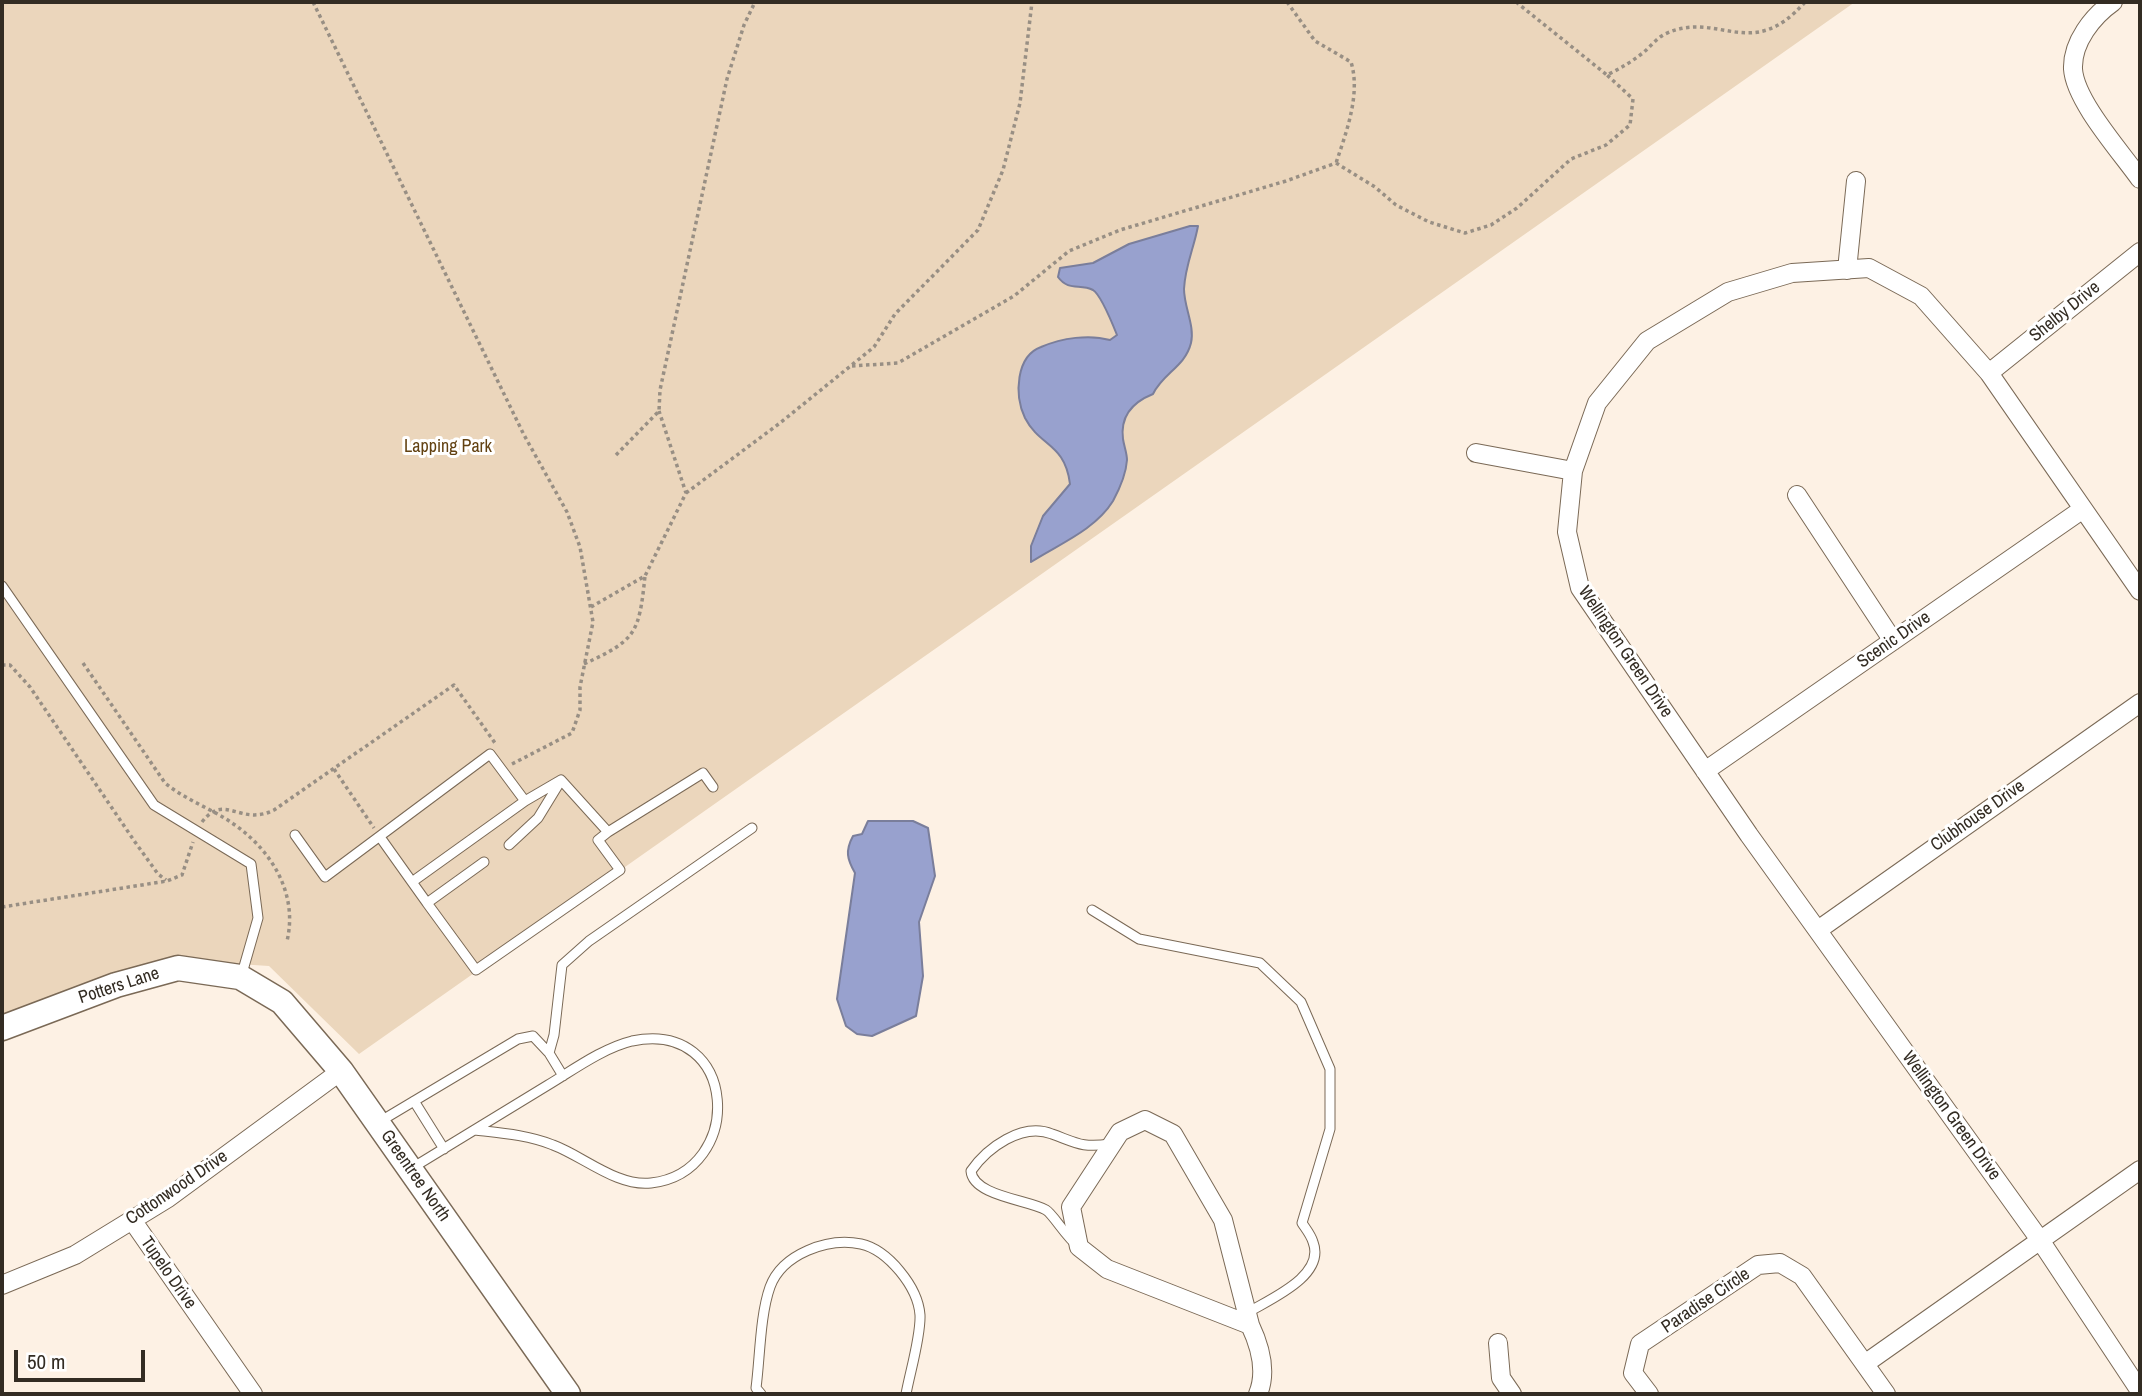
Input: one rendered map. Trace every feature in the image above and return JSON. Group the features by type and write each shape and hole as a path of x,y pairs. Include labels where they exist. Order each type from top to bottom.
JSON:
{"main road":[{"name":"Potters Lane","path":"2,1028 116,985 178,968 240,977"},
{"name":"Greentree North","path":"240,977 282,1002 341,1070 568,1394"}],"street":[{"path":"2113,2 2098,12 2082,35 2073,69 2084,99 2140,179"},
{"path":"1847,270 1856,181"},
{"name":"Shelby Drive","path":"1989,373 2140,252"},
{"name":"Wellington Green Drive","path":"2140,590 1989,373 1921,296 1869,268 1792,273 1728,292 1647,341 1597,403 1573,471 1567,532 1580,588 1705,771 2040,1240 2140,1391"},
{"path":"1476,453 1573,471"},
{"path":"1797,495 1893,641"},
{"name":"Scenic Drive","path":"1705,771 2083,509"},
{"name":"Clubhouse Drive","path":"1818,930 2140,703"},
{"name":"Cottonwood Drive","path":"2,1284 75,1255 168,1198 341,1070"},
{"path":"1249,1319 1107,1269 1079,1247 1071,1207 1120,1132 1145,1120 1173,1134 1223,1220 1249,1319 1260,1346 1262,1384 1258,1394"},
{"path":"1866,1363 2140,1170"},
{"name":"Tupelo Drive","path":"132,1220 253,1394"},
{"name":"Paradise Circle","path":"1649,1394 1633,1373 1640,1344 1758,1265 1780,1263 1801,1276 1886,1394"},
{"path":"1498,1343 1501,1378 1512,1394"}],"lane":[{"path":"2,586 154,805 251,864 257,918 240,977"},
{"path":"295,835 325,877 490,754 525,801"},
{"path":"380,837 477,970 620,870 598,840 608,832 703,773 713,787"},
{"path":"412,882 525,801 561,780"},
{"path":"561,780 608,832"},
{"path":"509,845 538,818 561,780"},
{"path":"549,1053 554,1035 562,965 589,941 752,828"},
{"path":"427,903 484,862"},
{"path":"1092,909 1139,939 1259,963 1301,1002 1331,1069 1331,1129 1303,1223 1313,1242 1313,1264 1301,1279 1249,1319"},
{"path":"377,1123 517,1039 533,1036 549,1053 563,1076"},
{"path":"410,1169 563,1076 629,1042 654,1038 680,1043 698,1055 711,1071 719,1108 716,1130 689,1168 673,1179 648,1184 618,1177 554,1145 523,1136 475,1130"},
{"path":"414,1101 444,1149"},
{"path":"1079,1247 1064,1235 1047,1210 1004,1197 977,1184 971,1171 997,1146 1026,1132 1050,1132 1066,1142 1087,1148 1112,1143"},
{"path":"757,1392 771,1286 792,1258 822,1245 862,1244 887,1259 908,1282 920,1314 906,1394"}],"path":[{"path":"313,2 518,423 567,512 580,547 593,622 583,664 580,710 572,733 511,765 506,758"},
{"path":"686,493 659,411 660,390 727,79 744,24 755,2"},
{"path":"583,664 622,646 633,631 642,607 645,576 686,493 874,346 895,314 978,230 1003,170 1020,103 1032,2"},
{"path":"1287,2 1315,41 1352,62 1356,76 1347,128 1336,163"},
{"path":"851,366 898,363 1014,296 1069,251 1119,230 1336,163 1376,187 1396,205 1429,222 1465,233 1491,225 1517,208 1571,159 1606,145 1630,125 1633,99 1516,2"},
{"path":"1607,75 1628,64 1664,34 1689,27 1768,32 1789,20 1805,2"},
{"path":"616,455 659,411"},
{"path":"591,607 645,576"},
{"path":"83,663 165,783 179,794 235,825 253,841 277,872 291,905 287,941"},
{"path":"2,665 10,665 30,687 135,842 158,874 167,881"},
{"path":"2,908 167,881 182,875 198,832 213,812 229,808 251,817 263,816 454,685 499,748"},
{"path":"334,769 380,837"}],"green space":[{"name":"Lapping Park","path":"2,2 1855,2 359,1054 269,966 192,961 2,1017"}],"water":[{"path":"1198,226 1184,289 1192,330 1188,351 1153,394 1139,401 1126,417 1123,431 1127,457 1125,471 1113,501 1087,528 1031,562 1031,546 1043,516 1070,484 1063,460 1025,418 1019,398 1022,367 1033,352 1049,344 1084,337 1110,340 1117,335 1096,293 1088,288 1062,282 1058,277 1060,268 1093,263 1129,244"},
{"path":"868,821 913,821 928,828 935,876 919,922 923,976 916,1016 872,1036 857,1034 846,1026 837,999 855,873 848,851 853,836 862,834"}]}
